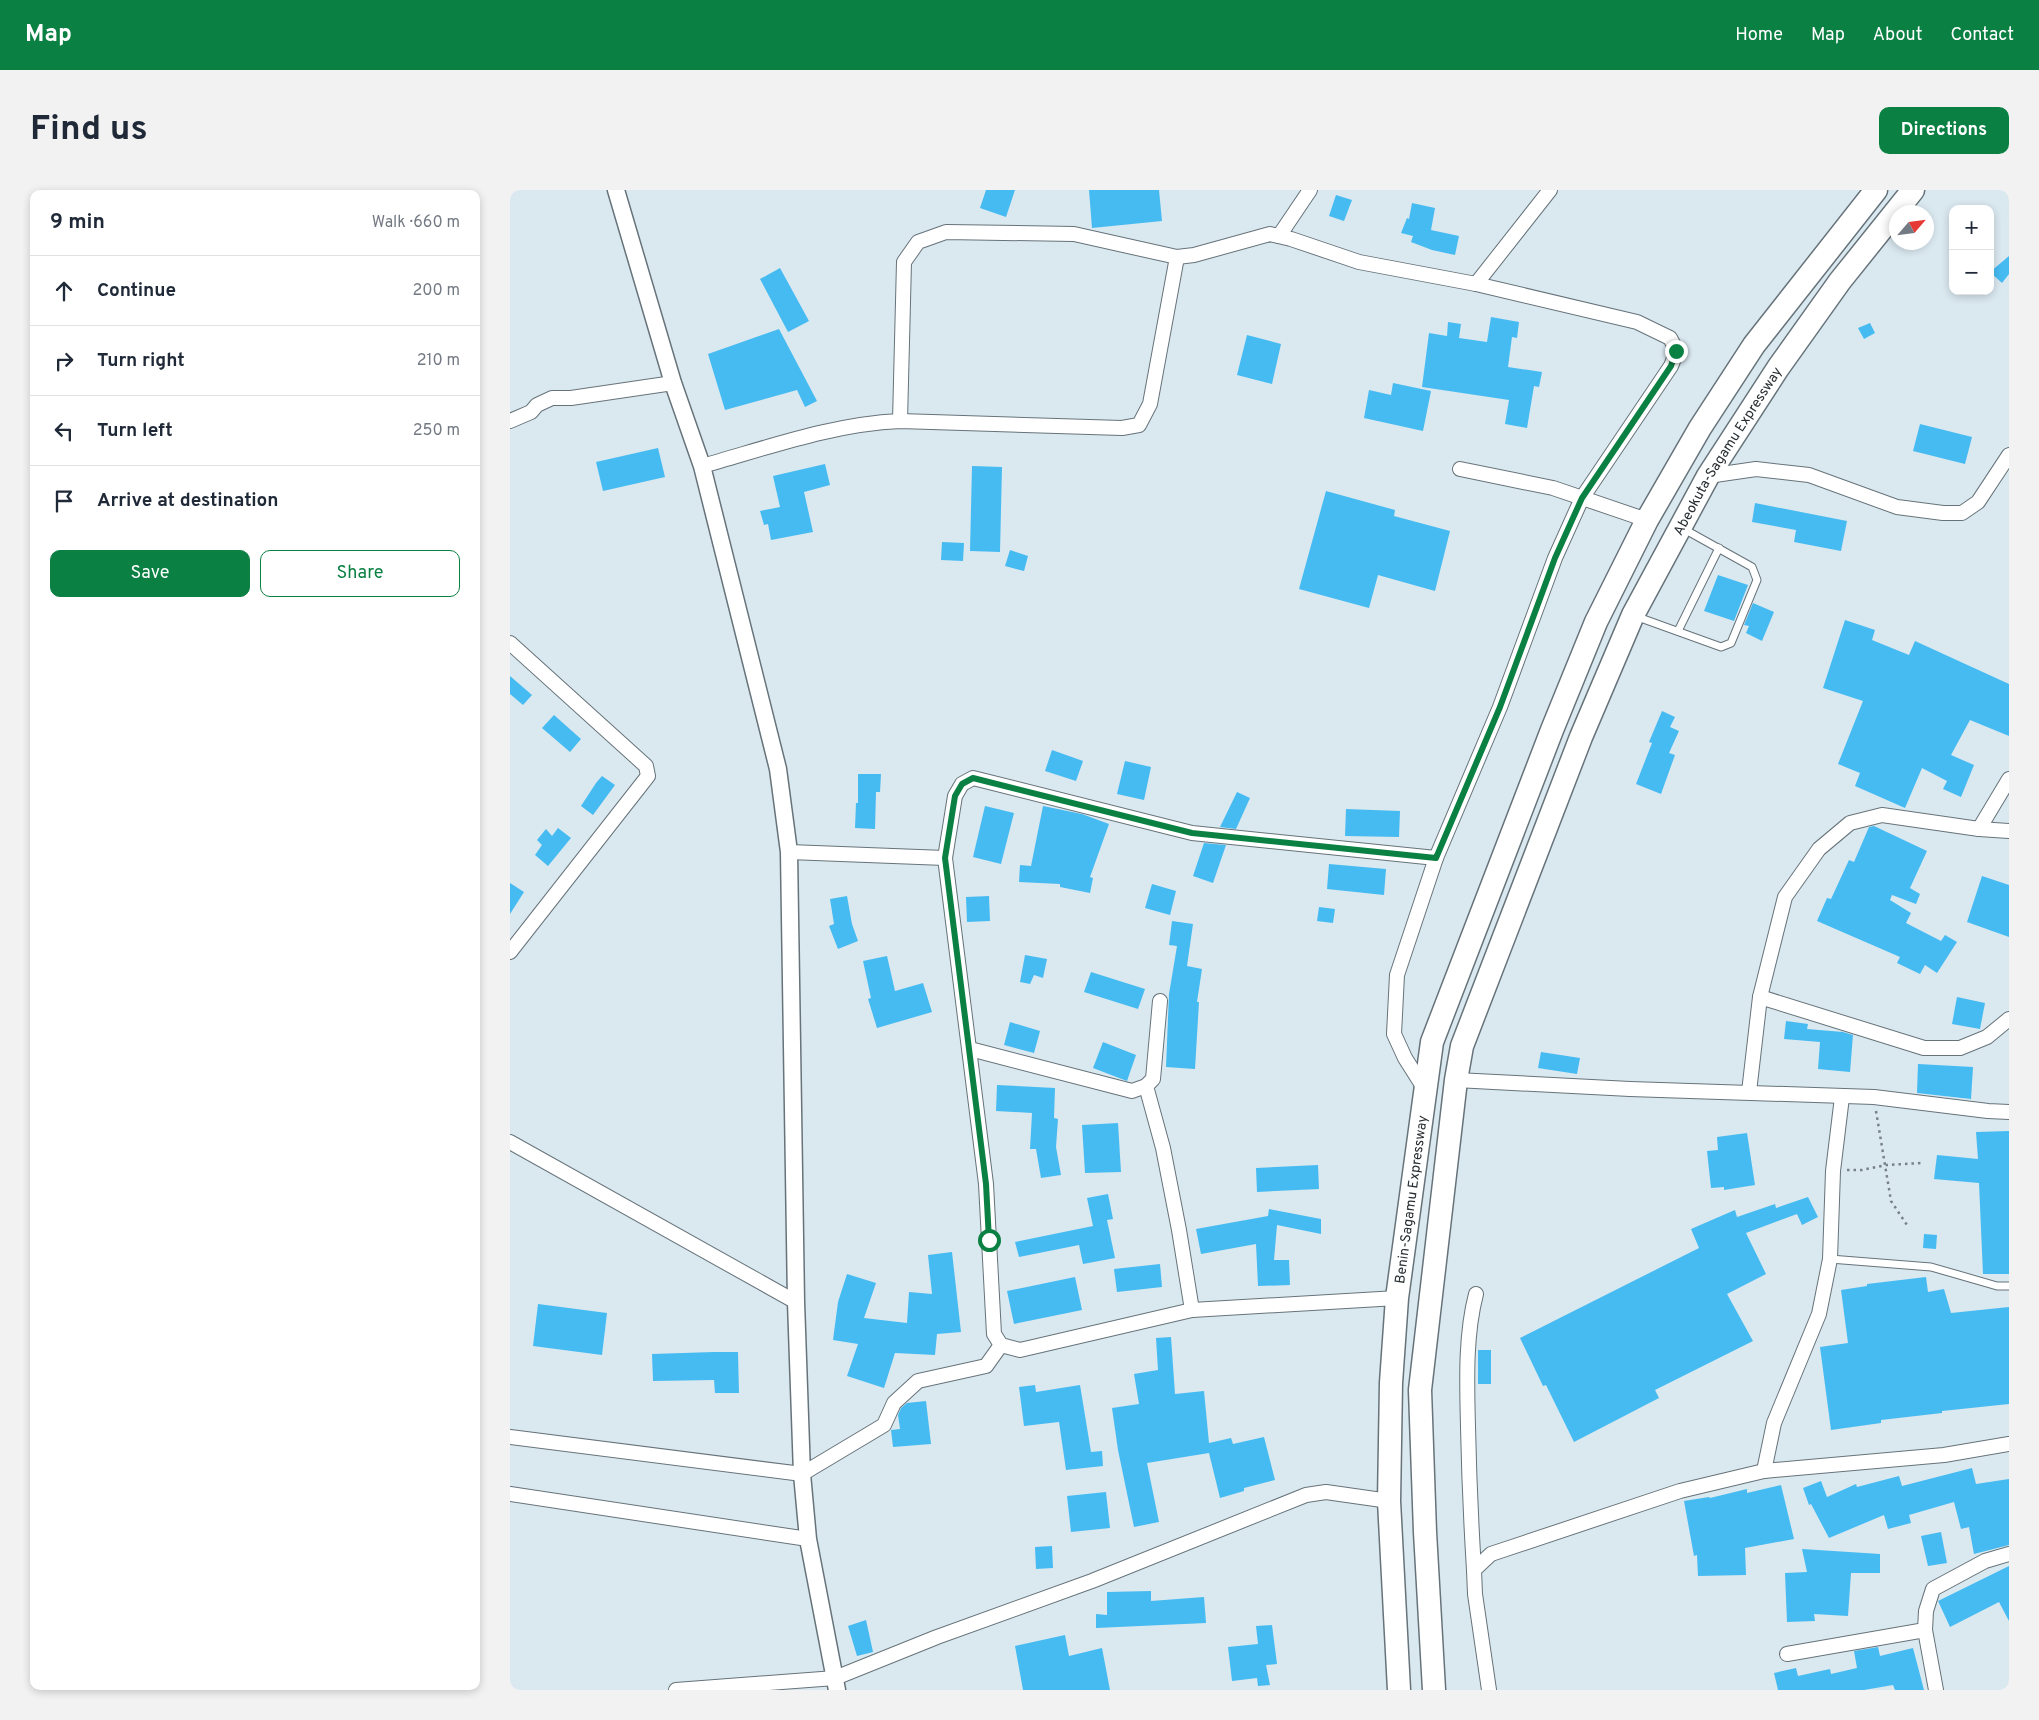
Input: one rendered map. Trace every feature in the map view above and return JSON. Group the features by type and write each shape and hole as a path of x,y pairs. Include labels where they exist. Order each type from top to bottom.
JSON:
{"highway":[{"path":"1648,520 1700,428 1754,345 1876,190"},
{"name":"Abeokuta-Sagamu Expressway","path":"1456,1080 1462,1046 1581,737 1633,615 1708,476 1778,368 1840,282 1913,190"},
{"name":"Benin-Sagamu Expressway","path":"1399,1690 1389,1501 1391,1383 1397,1298 1424,1088 1432,1042 1552,730 1596,622 1648,520"},
{"path":"1434,1690 1425,1532 1420,1390 1456,1080"}],"street":[{"path":"616,190 673,384 702,466 778,769 789,852 796,1302 802,1474 808,1539 836,1684"},
{"path":"1279,236 1310,190"},
{"path":"1476,284 1550,190"},
{"path":"900,421 904,262 918,242 946,232 1074,234 1177,257 1194,255 1270,234 1359,262 1476,284 1637,322 1670,338 1676,351 1671,366 1582,498 1555,558 1500,707 1436,858 1397,975 1394,1034 1405,1058 1424,1088"},
{"path":"702,466 818,433 874,422 900,421 1122,428 1139,425 1150,404 1177,257"},
{"path":"510,421 531,412 537,405 552,398 571,398 673,384"},
{"path":"1708,476 1756,469 1809,475 1897,507 1943,513 1962,513 1978,502 2009,455"},
{"path":"1460,469 1553,488 1648,520"},
{"path":"510,643 646,766 648,776 515,936 510,952"},
{"path":"1397,1298 1192,1310 1020,1350 1001,1345 994,1334 986,1184 945,858 955,796 962,784 973,778 1192,833 1436,858"},
{"path":"1979,829 2009,779"},
{"path":"1749,1092 1760,997 1785,897 1819,849 1850,822 1882,815 1979,829 2009,831"},
{"path":"789,852 945,858"},
{"path":"1760,997 1924,1048 1960,1048 1987,1037 2009,1019"},
{"path":"970,1049 1132,1091 1146,1086 1153,1078 1160,1001"},
{"path":"1456,1080 1630,1089 1874,1097 2009,1112"},
{"path":"1146,1086 1164,1148 1180,1230 1192,1310"},
{"path":"1764,1471 1774,1422 1819,1314 1830,1259 1833,1171 1842,1097"},
{"path":"510,1142 796,1302"},
{"path":"1476,1294 1471,1314 1467,1392 1470,1510 1476,1594 1489,1690"},
{"path":"510,1437 802,1474 884,1425 894,1403 918,1381 986,1366 1001,1345"},
{"path":"1474,1570 1491,1554 1680,1491 1764,1471 1944,1455 2009,1444"},
{"path":"676,1690 836,1684 937,1637 1092,1581 1306,1495 1326,1492 1389,1501"},
{"path":"510,1494 808,1539"},
{"path":"1936,1690 1925,1630 1926,1611 1934,1589 1986,1562 2009,1554"},
{"path":"1788,1654 1925,1630"}],"lane":[{"path":"1633,615 1721,647 1731,644 1757,580 1752,567 1680,527"},
{"path":"1678,631 1719,548"},
{"path":"1830,1259 1930,1266 1996,1286 2009,1286"}],"path":[{"path":"1874,1097 1891,1201 1907,1225"},
{"path":"1833,1171 1862,1170 1886,1165 1922,1163"}],"building":[{"path":"986,190 1015,190 1006,217 980,208"},
{"path":"1089,190 1159,190 1162,221 1092,228"},
{"path":"1336,195 1352,200 1344,221 1329,216"},
{"path":"1412,203 1435,208 1431,230 1459,236 1455,255 1432,250 1411,242 1413,236 1401,233 1407,218 1409,219"},
{"path":"2009,256 2009,274 2002,283 1994,276 1994,269"},
{"path":"780,268 809,321 788,332 760,279"},
{"path":"1491,317 1519,322 1517,338 1512,337 1508,367 1542,372 1539,387 1534,386 1527,428 1505,424 1509,400 1422,387 1429,333 1447,336 1448,322 1461,324 1459,338 1487,342"},
{"path":"1870,323 1875,333 1864,339 1858,328"},
{"path":"779,329 817,401 805,407 797,390 725,410 708,354"},
{"path":"1247,335 1281,344 1272,384 1237,375"},
{"path":"1393,383 1431,391 1423,431 1364,418 1369,390 1391,395"},
{"path":"1920,424 1972,437 1965,464 1913,451"},
{"path":"658,448 665,477 603,491 596,462"},
{"path":"825,464 830,485 804,492 813,532 771,540 768,524 764,525 760,511 780,507 773,476"},
{"path":"972,466 1002,467 1000,552 970,551"},
{"path":"1326,491 1395,510 1394,516 1450,531 1435,591 1378,575 1369,608 1299,589"},
{"path":"1755,503 1847,521 1841,551 1794,542 1796,530 1752,522"},
{"path":"942,542 964,543 963,561 941,560"},
{"path":"1010,550 1028,556 1024,571 1005,566"},
{"path":"1718,575 1748,585 1734,621 1704,611"},
{"path":"1753,603 1774,612 1762,641 1746,633 1749,626 1744,625"},
{"path":"1845,620 1875,630 1872,640 1909,655 1915,641 2009,684 2009,736 1970,720 1951,755 1974,765 1961,797 1943,789 1947,781 1922,768 1905,808 1855,786 1860,773 1838,764 1863,701 1823,688"},
{"path":"510,676 532,695 523,705 510,694"},
{"path":"1662,711 1675,717 1670,727 1679,731 1669,753 1675,755 1661,794 1636,784 1652,743 1649,742"},
{"path":"554,715 581,739 570,752 542,728"},
{"path":"1052,750 1083,761 1076,781 1045,771"},
{"path":"1125,761 1151,767 1144,800 1117,794"},
{"path":"858,774 881,774 880,792 876,792 875,829 855,828 856,803 858,803"},
{"path":"602,776 615,785 593,815 581,806"},
{"path":"1237,792 1250,798 1236,829 1220,827"},
{"path":"985,806 1014,813 1001,864 973,857"},
{"path":"1043,806 1082,814 1109,824 1090,877 1093,878 1090,893 1060,887 1060,884 1019,882 1020,865 1031,866"},
{"path":"1346,809 1400,811 1399,837 1345,836"},
{"path":"1874,826 1927,851 1910,888 1920,894 1916,904 1892,895 1890,900 1911,913 1906,923 1941,941 1945,935 1957,942 1937,973 1925,965 1920,974 1897,963 1900,957 1817,921 1827,898 1831,899 1849,860 1854,862 1869,827"},
{"path":"558,828 571,838 548,866 535,855 542,845 537,840 546,829 552,836"},
{"path":"1204,843 1226,845 1213,883 1193,876"},
{"path":"1329,864 1386,869 1384,895 1327,889"},
{"path":"1982,876 2009,885 2009,937 1967,922"},
{"path":"510,883 524,892 510,914"},
{"path":"1152,884 1176,891 1170,915 1145,908"},
{"path":"847,896 852,924 858,941 838,949 829,926 834,924 830,899"},
{"path":"989,896 990,921 967,922 966,897"},
{"path":"1319,907 1335,909 1333,923 1317,921"},
{"path":"1172,921 1193,924 1187,966 1202,969 1197,1002 1199,1002 1195,1069 1166,1067 1169,994 1177,946 1169,945"},
{"path":"1025,955 1047,959 1043,978 1034,975 1030,984 1020,982"},
{"path":"887,956 895,991 923,983 932,1012 877,1028 868,999 871,998 863,961"},
{"path":"1091,972 1145,989 1138,1009 1084,992"},
{"path":"1957,997 1985,1003 1980,1029 1952,1024"},
{"path":"1786,1021 1808,1024 1807,1029 1843,1032 1853,1035 1850,1072 1818,1069 1820,1042 1784,1039"},
{"path":"1010,1022 1040,1031 1034,1053 1004,1045"},
{"path":"1103,1042 1136,1055 1127,1081 1093,1068"},
{"path":"1541,1052 1580,1058 1577,1074 1538,1068"},
{"path":"1918,1064 1973,1067 1971,1099 1917,1093"},
{"path":"997,1085 1055,1088 1054,1118 1058,1119 1056,1147 1061,1175 1041,1178 1036,1149 1030,1149 1032,1113 996,1111"},
{"path":"1118,1123 1121,1172 1085,1173 1082,1125"},
{"path":"2009,1131 2009,1274 1983,1274 1979,1183 1934,1179 1937,1155 1978,1159 1976,1132"},
{"path":"1747,1133 1755,1185 1724,1190 1724,1187 1711,1188 1707,1151 1718,1150 1717,1137"},
{"path":"1318,1165 1319,1189 1257,1192 1256,1168"},
{"path":"1108,1194 1113,1219 1107,1220 1115,1258 1083,1264 1079,1245 1019,1257 1015,1242 1093,1226 1087,1198"},
{"path":"1808,1197 1818,1217 1802,1225 1797,1214 1746,1233 1766,1274 1727,1294 1753,1341 1655,1390 1659,1398 1574,1442 1546,1385 1543,1386 1520,1338 1699,1248 1691,1229 1735,1210 1737,1217 1775,1204 1776,1208"},
{"path":"1269,1209 1321,1219 1321,1234 1277,1225 1274,1260 1289,1260 1290,1285 1258,1286 1256,1244 1201,1254 1196,1229 1268,1216"},
{"path":"1924,1234 1937,1235 1936,1249 1923,1248"},
{"path":"952,1252 961,1332 937,1334 935,1355 895,1353 884,1388 847,1376 858,1344 833,1340 838,1302 847,1274 876,1283 864,1318 907,1323 909,1292 932,1294 928,1255"},
{"path":"1160,1264 1162,1287 1117,1292 1114,1269"},
{"path":"1075,1277 1082,1310 1014,1324 1007,1291"},
{"path":"1926,1277 1928,1292 1944,1289 1951,1313 2009,1307 2009,1404 1942,1411 1942,1413 1881,1420 1881,1423 1831,1430 1820,1347 1848,1343 1841,1290 1867,1286 1867,1284"},
{"path":"538,1304 607,1313 602,1355 533,1346"},
{"path":"1171,1337 1175,1394 1204,1391 1209,1443 1231,1438 1233,1444 1264,1437 1275,1480 1244,1488 1244,1491 1220,1498 1209,1453 1147,1463 1159,1522 1134,1527 1118,1450 1112,1408 1139,1404 1134,1374 1158,1370 1156,1338"},
{"path":"1478,1350 1491,1350 1491,1384 1478,1384"},
{"path":"738,1352 739,1393 715,1393 714,1380 653,1381 652,1354"},
{"path":"1035,1385 1036,1392 1080,1385 1091,1452 1102,1451 1103,1466 1066,1470 1059,1422 1024,1426 1019,1387"},
{"path":"926,1401 931,1444 893,1447 891,1430 900,1429 898,1415 901,1408 907,1403"},
{"path":"1972,1468 1976,1484 2009,1479 2009,1545 1974,1554 1969,1527 1961,1529 1954,1502 1909,1515 1911,1523 1888,1529 1884,1515 1829,1538 1811,1504 1809,1505 1803,1488 1821,1481 1827,1497 1856,1484 1857,1487 1899,1476 1902,1486"},
{"path":"1781,1485 1794,1539 1745,1548 1746,1575 1698,1576 1697,1555 1694,1556 1684,1501 1710,1498 1747,1489 1747,1493"},
{"path":"1106,1492 1110,1528 1071,1532 1067,1496"},
{"path":"1941,1532 1947,1563 1928,1566 1921,1536"},
{"path":"1052,1546 1053,1568 1036,1569 1035,1547"},
{"path":"1802,1549 1880,1554 1880,1573 1851,1573 1848,1616 1814,1614 1815,1621 1787,1622 1785,1573 1807,1572"},
{"path":"2009,1566 2009,1621 1999,1602 1950,1627 1938,1601"},
{"path":"1151,1591 1151,1601 1204,1597 1206,1623 1096,1628 1096,1614 1107,1615 1107,1592"},
{"path":"866,1620 873,1652 857,1656 848,1626"},
{"path":"1272,1625 1277,1664 1266,1665 1270,1685 1258,1686 1257,1678 1232,1681 1228,1647 1258,1644 1256,1626"},
{"path":"1065,1635 1069,1656 1102,1648 1110,1690 1023,1690 1015,1646"},
{"path":"1878,1647 1880,1656 1913,1648 1924,1690 1895,1690 1893,1685 1864,1690 1778,1690 1774,1673 1796,1668 1798,1676 1830,1669 1831,1674 1857,1668 1854,1651"}],"route":[{"path":"989,1240 986,1184 945,858 955,796 962,784 973,778 1192,833 1436,858 1500,707 1555,558 1582,498 1671,366 1676,351"}]}
